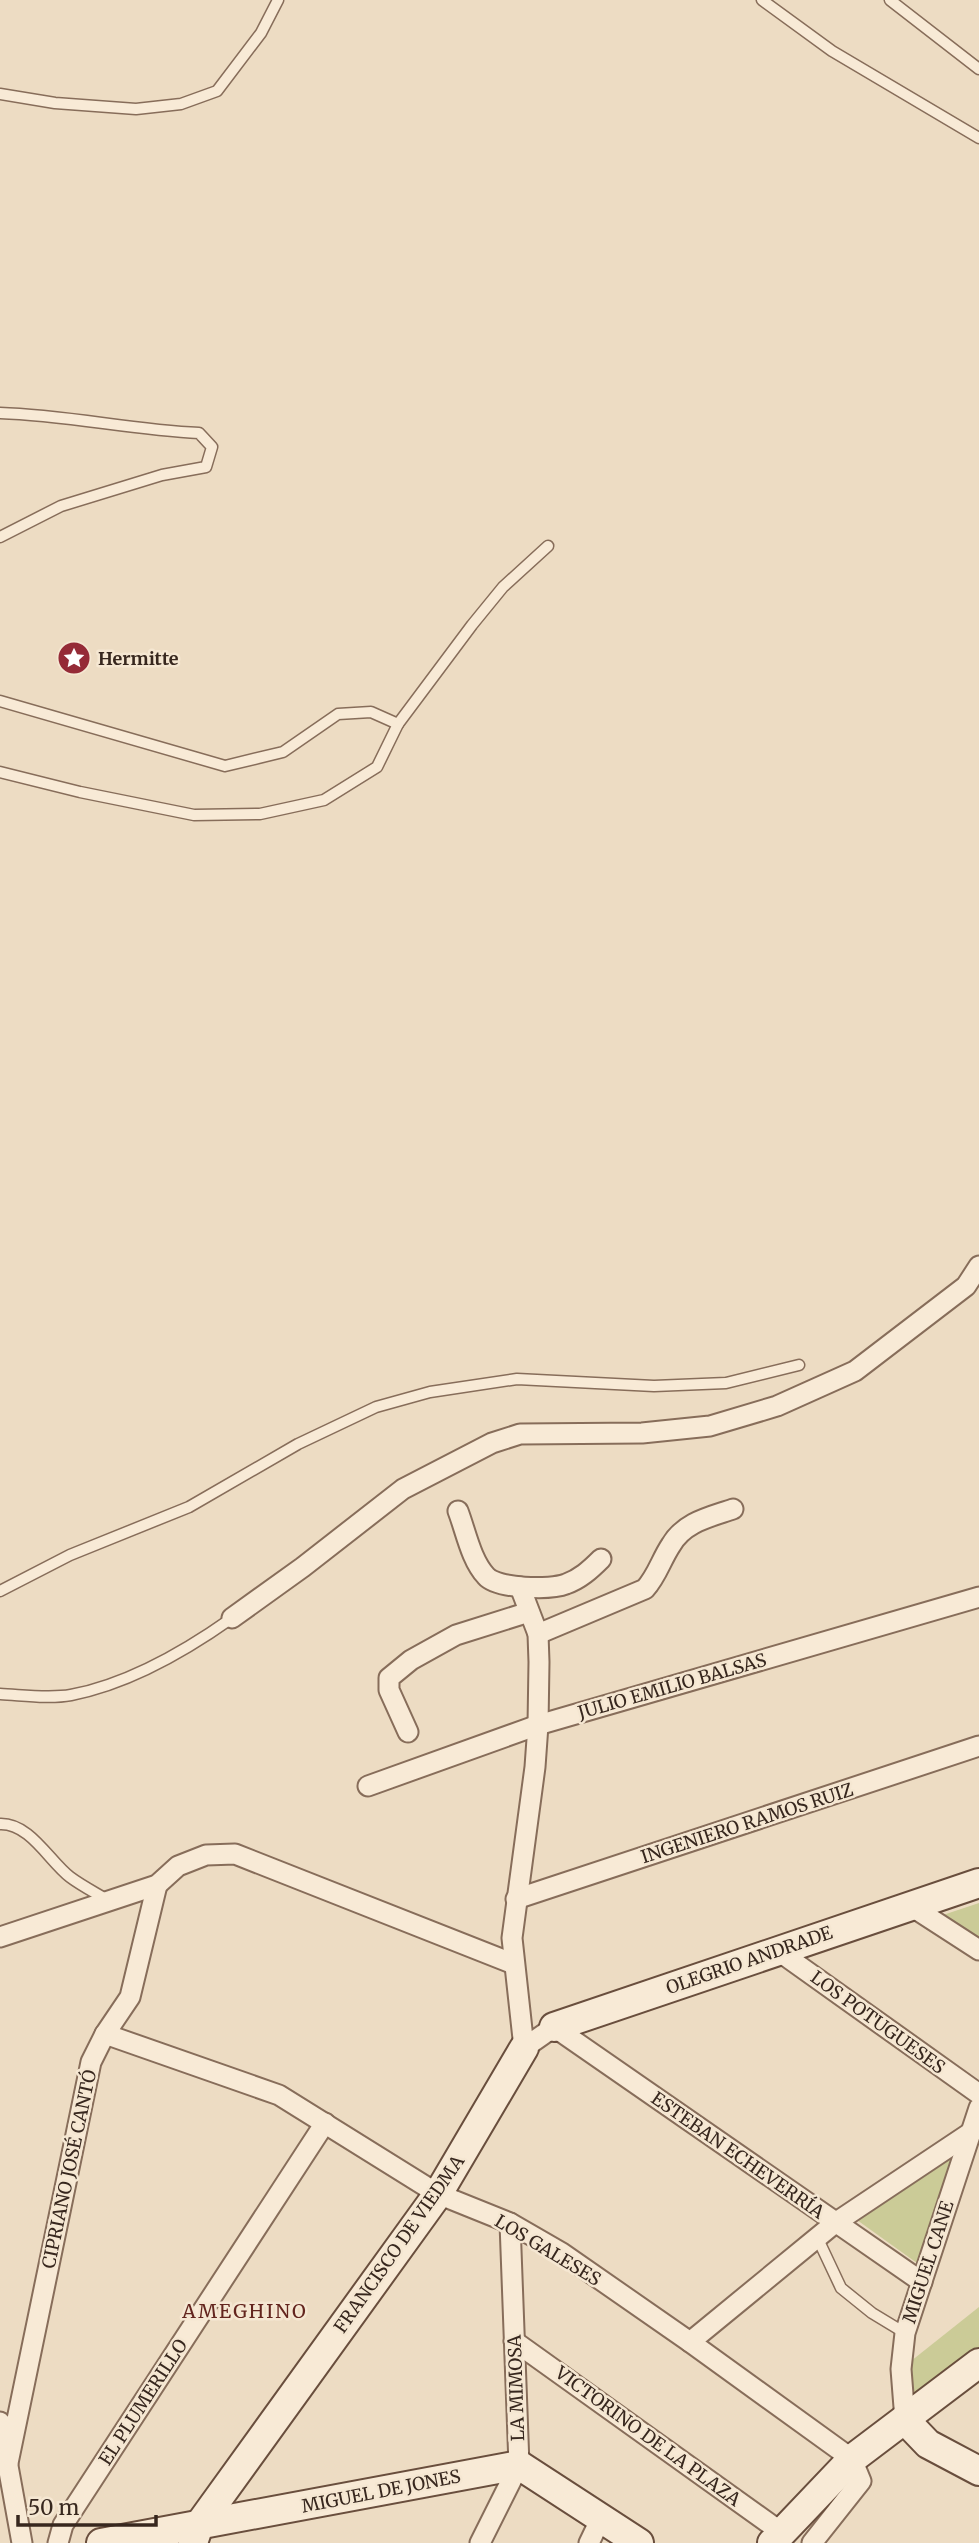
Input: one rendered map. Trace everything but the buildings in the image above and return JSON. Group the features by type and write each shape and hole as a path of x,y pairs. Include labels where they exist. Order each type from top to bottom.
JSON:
{"street":[{"path":"232,1618 403,1489 492,1443 520,1434 642,1433 710,1426 776,1406 855,1371 966,1286 979,1266"},
{"path":"538,1633 645,1589 654,1579 672,1543 684,1528 733,1509"},
{"path":"458,1511 477,1563 496,1584 520,1587 562,1586 586,1574 601,1559"},
{"path":"520,1587 538,1633 538,1725 512,1938 524,2048"},
{"name":"JULIO EMILIO BALSAS","path":"368,1786 538,1725 979,1597"},
{"path":"408,1732 389,1690 389,1678 411,1660 456,1635 529,1612"},
{"name":"INGENIERO RAMOS RUIZ","path":"516,1899 979,1746"},
{"path":"0,1937 157,1885 178,1866 206,1855 235,1854 514,1964"},
{"name":"OLEGRIO ANDRADE","path":"524,2048 554,2027 979,1883"},
{"name":"CIPRIANO JOSÉ CANTÓ","path":"8,2463 91,2063 105,2034 130,1997 157,1885"},
{"path":"911,1906 979,1950"},
{"name":"LOS POTUGUESES","path":"777,1950 979,2094"},
{"name":"ESTEBAN ECHEVERRÍA","path":"554,2027 922,2282"},
{"name":"LOS GALESES","path":"105,2034 279,2095 438,2194 510,2223 562,2253 852,2459"},
{"name":"FRANCISCO DE VIEDMA","path":"196,2534 438,2194 524,2048"},
{"name":"MIGUEL CANE","path":"905,2420 901,2369 905,2333 975,2129 979,2108"},
{"name":"EL PLUMERILLO","path":"58,2543 63,2525 325,2123"},
{"path":"690,2342 835,2222 975,2129"},
{"name":"LA MIMOSA","path":"480,2543 519,2465 510,2223"},
{"name":"VICTORINO DE LA PLAZA","path":"514,2341 776,2537"},
{"path":"776,2537 852,2459 979,2363"},
{"path":"905,2420 928,2444 979,2471"},
{"path":"0,2422 22,2543"},
{"path":"812,2543 861,2481 852,2459"},
{"path":"519,2465 639,2543"},
{"name":"MIGUEL DE JONES","path":"101,2543 196,2534 519,2465"},
{"path":"589,2543 601,2518"}],"lane":[{"path":"0,94 55,103 136,109 181,104 217,91 261,33 278,0"},
{"path":"762,0 832,51 979,138"},
{"path":"890,0 979,69"},
{"path":"0,413 47,415 149,431 199,433 212,447 206,467 162,475 61,506 0,537"},
{"path":"0,772 80,792 194,815 260,814 324,800 377,767 398,724 472,625 503,587 548,546"},
{"path":"0,701 225,766 283,752 338,714 371,712 398,724"},
{"path":"0,1591 70,1555 189,1507 298,1444 376,1407 430,1392 517,1379 654,1386 714,1383 799,1365"},
{"path":"0,1694 69,1696 127,1678 198,1643 232,1618"},
{"path":"0,1824 8,1824 26,1833 70,1877 109,1901"},
{"path":"817,2237 841,2288 905,2333"}],"green space":[{"path":"979,1903 979,1937 943,1915"},
{"path":"955,2151 917,2263 850,2215"},
{"path":"979,2307 979,2363 905,2420 901,2369"}],"place":[{"name":"Hermitte","path":"74,658"}],"district":[{"name":"AMEGHINO","path":"245,2311"}]}
